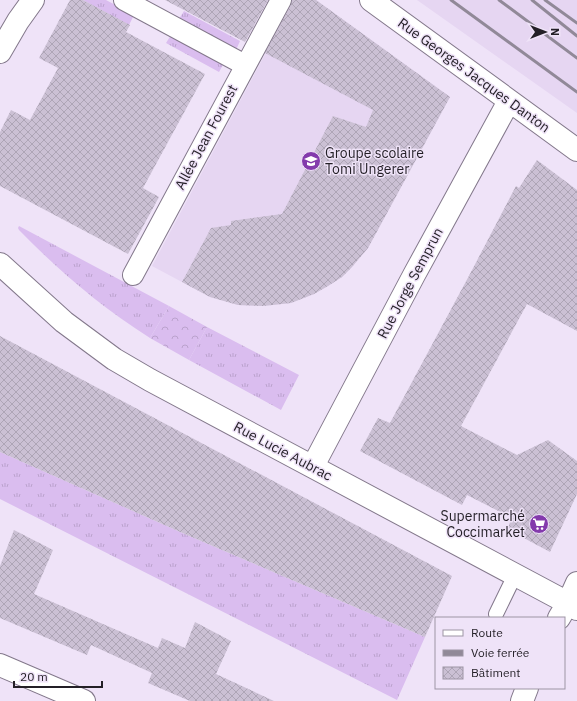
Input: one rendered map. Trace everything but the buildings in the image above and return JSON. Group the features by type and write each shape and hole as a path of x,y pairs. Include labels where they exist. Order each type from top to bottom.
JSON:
{"street":[{"path":"0,52 18,21 33,0"},
{"path":"124,0 245,65"},
{"name":"Allée Jean Fourest","path":"133,275 281,0"},
{"name":"Rue Georges Jacques Danton","path":"371,0 577,150"},
{"name":"Rue Jorge Semprun","path":"313,466 414,275 509,101"},
{"name":"Rue Lucie Aubrac","path":"0,264 55,316 114,358 181,397 313,466 514,575 568,610"},
{"path":"568,610 577,583"},
{"path":"0,665 84,701"},
{"path":"522,701 527,689"}],"lane":[{"path":"496,614 514,575"}],"shaded area":[{"name":"Groupe scolaire Tomi Ungerer","path":"294,0 316,0 450,97 368,248 342,277 314,294 291,303 263,306 238,305 210,297 152,266"},
{"path":"417,0 577,0 577,113"}],"green space":[{"path":"83,0 106,0 134,15 129,25"},
{"path":"184,11 240,41 236,50 179,19"},
{"path":"171,35 224,63 219,72 166,43"},
{"path":"19,226 169,306 150,338 114,314 81,288 19,230"},
{"path":"169,306 207,327 189,360 150,338"},
{"path":"207,327 299,375 281,410 189,360"},
{"path":"0,452 187,535 425,637 397,700 0,499"}],"railway":[{"path":"451,0 577,92"},
{"path":"499,0 577,58"},
{"path":"532,0 577,36"},
{"path":"545,0 577,23"}],"place":[{"name":"Groupe scolaire Tomi Ungerer","path":"311,161"},
{"name":"Supermarché Coccimarket","path":"539,524"}]}
